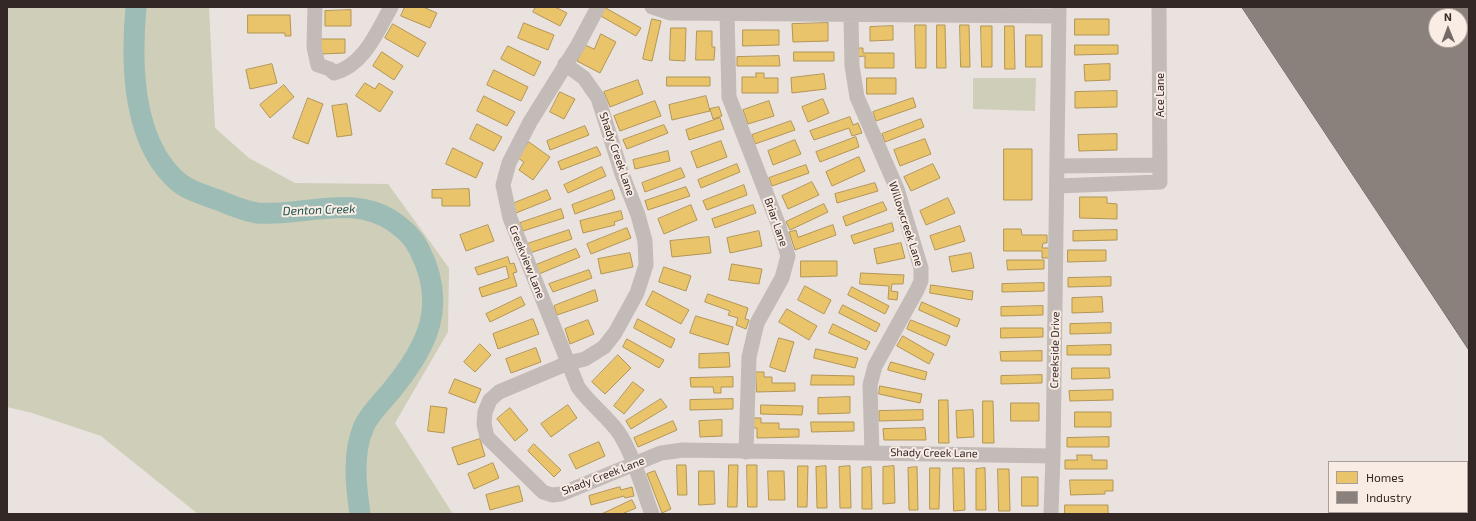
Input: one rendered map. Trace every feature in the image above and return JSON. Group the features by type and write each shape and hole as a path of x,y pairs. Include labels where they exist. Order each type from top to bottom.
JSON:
{"street":[{"path":"315,7 314,47 318,65 334,72 344,70 359,59 370,44 391,7"},
{"name":"Creekview Lane","path":"598,7 578,45 565,64 509,163 503,185 510,218 568,364 578,386 586,398 619,434 634,465 652,514"},
{"path":"652,7 670,13 851,16 1059,12"},
{"name":"Ace Lane","path":"1057,186 1160,182 1159,7"},
{"name":"Creekside Drive","path":"1051,514 1054,456 1059,12"},
{"name":"Briar Lane","path":"727,14 729,97 777,221 788,256 782,278 757,323 749,357 746,452"},
{"name":"Willowcreek Lane","path":"851,16 852,66 857,97 897,189 921,268 921,281 917,290 875,366 870,385 872,452"},
{"name":"Shady Creek Lane","path":"565,64 584,78 598,98 622,174 638,215 645,241 646,265 637,293 615,333 604,347 585,359 568,364 499,392 490,400 485,412 484,424 487,437 543,492 552,495 585,486 661,453 683,450 1054,456"},
{"path":"1057,166 1160,165"}],"green space":[{"path":"7,7 209,7 215,128 249,158 295,183 388,184 449,268 448,332 395,423 453,514 198,514 101,436 32,413 7,407"},
{"path":"973,78 1036,78 1035,111 973,109"}],"building: Homes":[{"path":"405,7 423,7 437,13 430,28 401,16"},
{"path":"536,7 555,7 567,13 560,26 533,12"},
{"path":"604,7 641,28 636,36 599,15"},
{"path":"351,10 351,26 325,26 325,11"},
{"path":"248,15 290,15 291,36 285,36 285,33 248,33"},
{"path":"652,19 661,21 652,61 643,59"},
{"path":"1075,19 1109,19 1109,35 1075,35"},
{"path":"524,23 554,35 548,50 518,38"},
{"path":"828,23 828,41 793,42 792,24"},
{"path":"393,24 426,43 418,57 385,38"},
{"path":"915,25 926,25 926,68 916,68"},
{"path":"937,25 945,25 946,68 937,68"},
{"path":"960,25 969,25 970,67 961,67"},
{"path":"893,26 893,40 870,41 870,27"},
{"path":"981,26 992,26 992,67 982,67"},
{"path":"1005,26 1014,26 1015,69 1005,69"},
{"path":"671,28 686,28 685,61 670,60"},
{"path":"743,30 779,30 779,45 743,46"},
{"path":"697,31 712,31 712,47 715,47 714,60 696,60"},
{"path":"601,34 616,42 600,73 577,61 585,45 594,49"},
{"path":"1026,35 1042,35 1042,67 1026,67"},
{"path":"321,39 345,39 345,53 322,54"},
{"path":"1075,45 1118,45 1118,54 1075,55"},
{"path":"508,46 541,62 534,76 501,59"},
{"path":"854,48 863,48 863,53 894,53 894,68 865,68 865,56 854,57"},
{"path":"382,52 403,66 394,80 373,66"},
{"path":"794,52 834,52 834,61 794,61"},
{"path":"779,56 780,66 737,66 737,57"},
{"path":"272,64 277,83 250,89 246,70"},
{"path":"1110,64 1110,80 1085,81 1084,65"},
{"path":"494,70 528,87 521,101 487,85"},
{"path":"756,73 764,73 764,78 778,78 778,93 742,93 742,77 756,77"},
{"path":"824,74 826,89 792,93 791,78"},
{"path":"667,77 710,77 710,86 667,86"},
{"path":"867,78 896,78 896,94 867,94"},
{"path":"638,80 643,94 610,107 604,92"},
{"path":"365,83 375,89 379,83 393,92 380,112 356,96"},
{"path":"284,85 294,97 270,118 260,105"},
{"path":"1117,91 1117,107 1075,108 1075,92"},
{"path":"560,92 575,99 564,119 550,112"},
{"path":"484,96 515,112 507,126 477,111"},
{"path":"706,96 710,111 672,120 669,105"},
{"path":"308,98 323,104 308,144 293,138"},
{"path":"913,98 916,107 876,121 873,112"},
{"path":"823,99 829,113 808,122 802,107"},
{"path":"655,101 661,116 620,131 614,116"},
{"path":"769,101 774,116 748,124 743,110"},
{"path":"347,104 352,135 337,137 332,106"},
{"path":"719,107 722,116 713,119 710,109"},
{"path":"850,117 853,125 858,123 862,133 852,136 849,128 814,140 810,131"},
{"path":"720,118 724,129 689,140 686,130"},
{"path":"921,119 924,127 885,142 882,134"},
{"path":"791,121 795,130 755,144 752,135"},
{"path":"477,124 502,137 494,151 470,139"},
{"path":"664,125 668,133 627,149 623,140"},
{"path":"585,126 589,135 550,150 547,141"},
{"path":"1117,134 1117,150 1079,151 1078,135"},
{"path":"856,137 859,147 820,162 816,152"},
{"path":"925,139 931,154 900,166 894,150"},
{"path":"795,140 801,154 773,165 768,151"},
{"path":"721,141 727,157 697,168 691,152"},
{"path":"529,142 550,157 533,180 519,170 524,162 518,158"},
{"path":"597,147 601,155 561,170 558,162"},
{"path":"453,148 483,163 476,178 446,164"},
{"path":"1004,149 1032,149 1032,200 1004,200"},
{"path":"668,151 670,161 635,169 633,160"},
{"path":"859,157 865,171 832,186 826,172"},
{"path":"737,164 740,172 701,188 698,180"},
{"path":"933,164 940,178 911,191 904,177"},
{"path":"806,165 809,173 772,186 769,178"},
{"path":"602,167 606,176 568,193 564,185"},
{"path":"681,168 685,177 645,192 642,183"},
{"path":"812,182 819,195 788,209 782,196"},
{"path":"875,183 878,191 837,203 835,194"},
{"path":"744,185 747,195 707,210 703,201"},
{"path":"686,187 690,196 648,210 645,201"},
{"path":"469,189 470,206 442,206 442,198 432,198 432,190"},
{"path":"547,190 551,199 516,213 512,204"},
{"path":"612,190 615,199 575,214 572,205"},
{"path":"1080,197 1107,197 1107,203 1117,204 1117,219 1080,218"},
{"path":"948,198 955,213 926,225 920,211"},
{"path":"883,202 887,210 846,226 843,217"},
{"path":"824,204 828,212 790,230 786,222"},
{"path":"691,205 697,220 664,234 658,219"},
{"path":"753,205 756,213 715,228 712,219"},
{"path":"561,209 564,218 523,231 520,223"},
{"path":"621,211 623,219 614,222 615,225 583,233 580,221"},
{"path":"892,223 894,231 854,244 851,236"},
{"path":"488,225 494,241 466,251 460,235"},
{"path":"833,225 836,235 795,250 789,232 796,230 798,237"},
{"path":"960,226 965,241 935,250 930,236"},
{"path":"627,228 631,238 591,254 587,244"},
{"path":"1004,229 1021,229 1022,235 1047,235 1047,243 1043,243 1042,248 1050,248 1050,258 1042,258 1042,251 1004,251"},
{"path":"569,230 572,239 530,253 527,244"},
{"path":"1117,230 1117,240 1073,241 1073,231"},
{"path":"759,231 762,246 730,253 727,238"},
{"path":"709,237 711,253 672,257 670,241"},
{"path":"901,243 905,258 877,264 874,249"},
{"path":"576,249 580,257 539,274 536,265"},
{"path":"1068,250 1106,250 1106,261 1068,262"},
{"path":"630,253 633,267 601,274 598,259"},
{"path":"971,253 974,268 952,272 949,257"},
{"path":"508,257 510,264 514,263 517,272 513,273 517,286 482,297 479,288 509,278 506,266 478,275 475,268"},
{"path":"1007,260 1044,260 1044,269 1008,270"},
{"path":"801,261 837,261 837,276 801,277"},
{"path":"732,264 762,269 759,284 729,280"},
{"path":"664,267 691,276 686,291 659,282"},
{"path":"589,270 592,278 553,292 549,284"},
{"path":"861,273 904,275 903,284 892,284 891,291 898,292 897,300 888,299 889,286 860,284"},
{"path":"1111,277 1111,286 1068,287 1068,278"},
{"path":"1044,283 1044,291 1002,292 1002,284"},
{"path":"931,285 973,291 972,300 930,293"},
{"path":"805,286 831,300 824,314 798,300"},
{"path":"852,287 889,306 885,314 848,295"},
{"path":"595,290 598,301 557,315 554,306"},
{"path":"653,291 689,310 681,324 646,305"},
{"path":"708,294 748,308 745,319 749,320 746,329 736,325 738,318 728,315 730,311 705,302"},
{"path":"521,297 525,305 490,322 486,314"},
{"path":"1102,297 1103,312 1072,313 1072,298"},
{"path":"922,302 960,319 957,327 919,310"},
{"path":"843,305 880,324 876,332 839,313"},
{"path":"1043,306 1043,315 1001,316 1001,307"},
{"path":"787,309 817,326 809,340 779,322"},
{"path":"696,316 733,327 728,345 690,333"},
{"path":"533,319 539,334 498,349 493,334"},
{"path":"638,319 675,339 671,348 634,328"},
{"path":"588,320 594,334 570,344 565,329"},
{"path":"911,320 950,336 946,346 907,329"},
{"path":"1111,323 1111,333 1070,334 1070,324"},
{"path":"833,324 870,342 866,350 829,333"},
{"path":"1001,328 1043,328 1043,337 1001,338"},
{"path":"903,336 934,354 929,364 897,346"},
{"path":"779,338 794,342 785,372 770,367"},
{"path":"627,339 664,360 659,368 623,347"},
{"path":"480,344 491,355 475,372 464,362"},
{"path":"1111,345 1111,355 1067,355 1067,346"},
{"path":"536,348 541,362 511,373 506,359"},
{"path":"816,349 858,358 855,368 814,358"},
{"path":"1042,351 1042,361 1001,361 1000,352"},
{"path":"729,353 730,367 699,368 699,354"},
{"path":"618,355 631,368 605,394 592,382"},
{"path":"891,362 927,372 925,380 888,370"},
{"path":"1072,368 1109,368 1110,378 1072,379"},
{"path":"756,372 764,372 764,377 772,377 772,383 795,383 795,391 757,392"},
{"path":"812,375 854,376 854,385 811,385"},
{"path":"1042,375 1042,383 1001,384 1001,376"},
{"path":"733,377 733,387 721,387 721,393 714,393 713,387 691,387 690,378"},
{"path":"455,379 481,389 475,403 449,393"},
{"path":"633,382 644,390 624,414 614,406"},
{"path":"880,386 922,394 920,403 879,394"},
{"path":"1113,390 1113,400 1070,401 1069,391"},
{"path":"850,397 850,413 818,414 818,398"},
{"path":"661,399 667,407 631,429 626,421"},
{"path":"733,399 733,409 690,410 690,400"},
{"path":"939,400 948,400 949,443 939,443"},
{"path":"983,401 993,401 994,443 983,443"},
{"path":"1011,403 1039,403 1039,421 1011,421"},
{"path":"568,405 577,418 551,437 541,424"},
{"path":"761,405 803,406 802,415 761,414"},
{"path":"431,406 447,408 444,433 428,431"},
{"path":"510,408 528,430 515,441 497,419"},
{"path":"923,410 923,420 879,421 879,411"},
{"path":"973,410 974,437 957,438 956,411"},
{"path":"1075,412 1111,412 1111,427 1075,427"},
{"path":"752,418 761,418 761,423 779,423 779,429 799,429 799,437 757,438 757,428 753,428"},
{"path":"722,420 722,436 700,437 699,421"},
{"path":"673,421 677,430 638,447 634,438"},
{"path":"811,422 854,422 854,431 812,432"},
{"path":"925,428 926,440 884,440 883,429"},
{"path":"1109,437 1109,447 1067,447 1067,438"},
{"path":"480,439 485,456 458,465 452,448"},
{"path":"599,442 605,456 576,469 569,455"},
{"path":"534,444 561,470 554,477 528,451"},
{"path":"1077,455 1092,455 1092,460 1107,460 1107,469 1065,469 1065,460 1077,460"},
{"path":"493,463 499,478 474,489 468,474"},
{"path":"677,465 686,465 687,495 678,495"},
{"path":"729,465 738,465 737,507 728,507"},
{"path":"747,465 757,465 757,507 748,507"},
{"path":"798,466 808,466 807,507 798,507"},
{"path":"826,466 827,508 817,508 816,467"},
{"path":"850,466 851,508 840,508 839,467"},
{"path":"894,466 895,503 883,504 883,467"},
{"path":"871,467 872,509 862,509 862,468"},
{"path":"917,467 918,510 909,510 908,468"},
{"path":"930,468 940,468 939,509 930,509"},
{"path":"953,468 964,468 965,510 954,511"},
{"path":"985,468 986,510 976,510 976,469"},
{"path":"998,469 1009,469 1010,511 999,511"},
{"path":"655,471 671,509 662,513 647,474"},
{"path":"699,471 714,471 715,504 699,505"},
{"path":"768,471 784,471 785,500 769,500"},
{"path":"1022,477 1038,477 1038,506 1022,506"},
{"path":"1070,480 1113,480 1113,491 1105,491 1105,494 1071,495"},
{"path":"519,486 523,501 490,510 486,495"},
{"path":"620,487 621,490 632,487 634,496 625,498 624,496 591,505 589,496"},
{"path":"632,500 636,508 622,514 602,514"},
{"path":"1065,505 1108,505 1108,514 1065,514"}],"building: Industry":[{"path":"1242,7 1469,7 1469,350"}],"waterway":[{"name":"Denton Creek","path":"136,7 134,28 135,75 142,121 150,143 161,162 179,183 201,194 257,213 292,212 345,207 378,213 394,222 411,237 419,249 428,269 432,288 433,307 430,324 424,341 404,374 373,412 364,426 360,436 356,458 356,481 360,514"}]}
